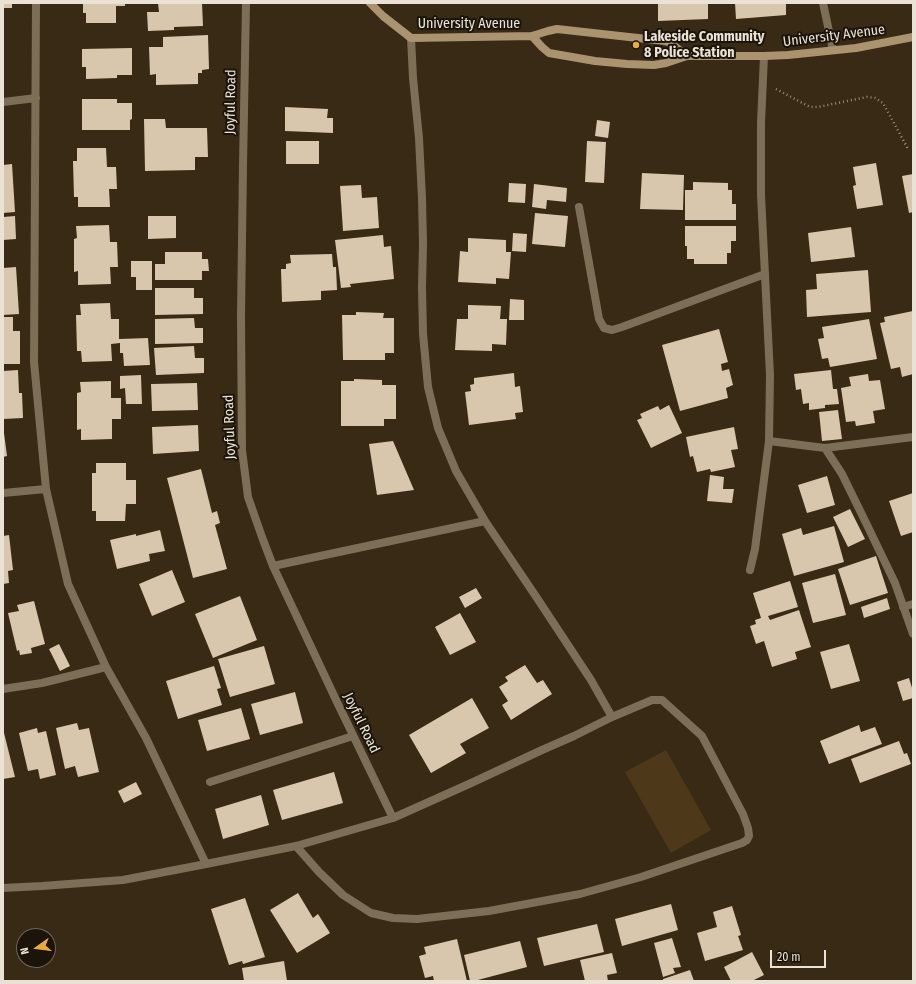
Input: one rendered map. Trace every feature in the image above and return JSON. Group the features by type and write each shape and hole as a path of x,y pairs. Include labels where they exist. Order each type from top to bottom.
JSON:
{"street":[{"path":"36,3 34,362 46,489 68,584 106,666 146,738 206,864"},
{"name":"Joyful Road","path":"246,3 241,284 242,450 248,496 273,566 393,818"},
{"name":"University Avenue","path":"370,3 383,16 411,38 532,36 557,29 670,42 687,56"},
{"path":"823,3 833,50"},
{"name":"University Avenue","path":"532,36 549,53 595,61 654,65 666,63 687,56 764,56 833,50 913,37"},
{"path":"411,38 422,198 424,334 428,387 438,428 456,471 485,521 587,674 612,717"},
{"path":"750,570 756,549 770,441 770,375 761,195 761,123 764,56"},
{"path":"3,102 36,98"},
{"path":"579,207 599,319 604,328 612,330 622,327 765,274"},
{"path":"770,441 825,448 913,437"},
{"path":"825,448 846,480 894,583 913,634"},
{"path":"3,493 46,489"},
{"path":"273,566 485,521"},
{"path":"903,607 913,604"},
{"path":"3,689 42,683 106,666"},
{"path":"3,888 123,880 296,846 393,818 652,700 662,700 702,736 743,814 749,836 747,840 742,843 640,877 580,894 489,910 417,919 393,918 371,913 343,895 319,872 296,846"},
{"path":"210,782 353,736"}],"path":[{"path":"763,83 810,107 818,107 867,97 875,98 883,103 908,149"}],"shaded area":[{"path":"666,750 711,830 671,853 625,772"}],"building":[{"path":"3,3 12,3 12,8 3,8"},
{"path":"83,3 125,3 125,6 116,6 116,23 86,23 86,13 83,13"},
{"path":"158,3 202,3 203,26 174,27 174,30 148,31 147,12 159,12"},
{"path":"658,3 708,3 708,19 658,21"},
{"path":"735,3 786,3 786,15 736,19"},
{"path":"208,35 209,69 202,70 202,73 198,73 198,84 156,85 156,74 150,75 149,47 163,47 163,37"},
{"path":"132,48 132,75 117,75 117,78 86,79 86,67 82,67 82,49"},
{"path":"82,99 117,99 117,103 132,103 130,130 82,130"},
{"path":"285,107 328,109 327,118 333,118 333,133 285,131"},
{"path":"144,119 165,119 166,128 207,128 208,157 195,157 195,170 145,171"},
{"path":"597,120 610,122 608,138 595,136"},
{"path":"286,141 319,141 319,164 286,164"},
{"path":"587,141 606,142 604,183 585,182"},
{"path":"77,148 106,148 107,167 116,167 117,189 109,189 110,207 78,207 78,197 74,197 73,161 77,161"},
{"path":"876,163 883,205 857,209 853,186 856,185 853,167"},
{"path":"12,164 15,212 3,213 3,165"},
{"path":"642,173 684,175 683,210 640,209"},
{"path":"913,174 913,212 909,213 902,176"},
{"path":"693,182 728,183 728,190 732,190 732,204 736,204 736,220 685,220 685,190 693,190"},
{"path":"509,183 526,184 525,203 508,202"},
{"path":"534,184 567,188 566,202 547,200 546,209 532,207"},
{"path":"361,185 362,198 377,197 379,228 343,231 340,186"},
{"path":"535,213 568,216 565,247 532,244"},
{"path":"15,216 16,239 3,240 3,217"},
{"path":"148,216 176,216 176,238 148,239"},
{"path":"109,225 110,242 117,242 118,267 110,267 111,284 78,285 78,271 74,272 74,239 77,238 76,226"},
{"path":"685,226 736,226 736,241 731,241 731,253 727,253 727,264 694,264 694,259 687,259 687,246 685,246"},
{"path":"851,227 855,257 811,262 808,233"},
{"path":"513,233 527,234 526,252 512,251"},
{"path":"383,235 384,247 391,246 394,279 350,284 351,287 341,288 335,240"},
{"path":"468,238 506,240 506,252 511,252 509,279 496,278 496,284 458,282 460,251 468,252"},
{"path":"165,252 202,252 202,259 208,259 209,271 202,271 202,280 155,280 155,264 165,264"},
{"path":"332,254 333,267 336,267 337,290 321,291 321,300 282,302 281,269 286,269 286,264 291,263 290,255"},
{"path":"131,261 152,261 152,290 136,290 136,277 131,277"},
{"path":"16,267 19,314 3,315 3,268"},
{"path":"868,270 871,312 807,317 806,290 817,289 816,274"},
{"path":"155,288 194,288 194,298 203,298 203,314 155,315"},
{"path":"510,299 524,300 524,320 509,320"},
{"path":"110,303 111,319 119,319 119,339 148,338 150,365 124,366 123,353 120,353 120,343 111,344 112,361 82,362 81,351 77,351 76,315 81,315 80,304"},
{"path":"468,305 501,306 500,319 507,319 506,345 492,344 492,351 455,350 457,319 468,319"},
{"path":"913,311 913,374 902,377 900,367 891,369 880,323 885,322 884,317"},
{"path":"356,312 384,313 383,318 394,318 394,353 385,353 385,360 343,360 342,315 356,315"},
{"path":"3,317 13,317 13,331 20,331 20,364 3,364"},
{"path":"194,318 195,328 203,328 203,343 155,344 155,319"},
{"path":"869,319 877,359 830,367 828,358 822,359 818,339 824,338 822,327"},
{"path":"719,329 728,362 721,364 722,371 729,369 733,385 726,388 728,398 680,411 662,345"},
{"path":"194,346 195,358 204,358 204,373 156,375 154,348"},
{"path":"18,370 19,393 22,393 23,418 3,419 3,371"},
{"path":"831,370 833,389 837,389 839,404 825,405 825,408 809,410 809,403 803,404 801,389 796,390 794,374"},
{"path":"514,373 515,387 520,386 523,412 515,413 516,419 469,425 465,392 471,391 470,385 474,384 474,378"},
{"path":"868,374 869,381 880,380 885,409 873,411 875,423 856,426 855,421 846,422 841,388 851,386 849,377"},
{"path":"141,375 142,404 126,404 125,388 120,389 120,376"},
{"path":"354,379 382,380 382,385 396,385 396,419 384,419 384,426 341,426 341,381 354,381"},
{"path":"111,381 111,398 121,398 121,419 112,419 112,439 81,440 81,429 77,430 77,393 81,392 80,382"},
{"path":"197,383 198,410 152,411 151,384"},
{"path":"669,405 682,433 651,448 637,420 642,418 640,414 658,406 660,410"},
{"path":"838,410 842,439 822,441 819,412"},
{"path":"198,425 199,451 153,454 152,427"},
{"path":"734,427 738,449 731,450 735,467 711,472 710,469 697,472 693,456 690,457 686,437"},
{"path":"3,433 7,456 3,457"},
{"path":"393,441 414,490 377,495 369,444"},
{"path":"96,463 126,463 126,480 136,480 136,504 126,504 125,521 96,521 96,511 92,511 92,473 96,473"},
{"path":"201,469 212,513 217,511 220,523 215,525 227,569 193,578 167,478"},
{"path":"710,475 724,477 723,489 734,489 732,503 707,501"},
{"path":"827,476 835,505 807,513 798,485"},
{"path":"913,493 913,532 901,536 889,501"},
{"path":"850,509 865,539 848,547 833,517"},
{"path":"834,526 844,562 794,576 782,534 801,528 803,535"},
{"path":"160,530 165,551 149,554 150,561 117,569 110,540"},
{"path":"9,535 13,570 8,571 9,583 3,584 3,536"},
{"path":"876,556 888,593 850,605 838,569"},
{"path":"172,570 185,602 152,616 139,584"},
{"path":"835,574 846,615 813,623 802,583"},
{"path":"790,581 798,607 768,616 770,620 799,610 811,647 795,652 797,659 772,667 764,641 756,644 750,626 756,624 755,620 761,618 753,593"},
{"path":"476,588 482,598 465,608 459,597"},
{"path":"240,596 257,640 213,658 195,614"},
{"path":"887,598 890,609 864,618 861,607"},
{"path":"34,601 45,644 31,648 32,653 20,655 19,650 17,651 8,613 19,611 17,605"},
{"path":"460,613 476,642 450,655 435,627"},
{"path":"59,644 70,666 60,671 49,649"},
{"path":"849,644 860,681 831,689 820,652"},
{"path":"264,646 275,684 230,697 218,659"},
{"path":"525,665 537,683 543,680 552,694 511,720 502,705 508,701 499,687 508,681 505,677"},
{"path":"214,666 221,688 217,689 222,705 178,719 166,681"},
{"path":"909,678 913,691 913,698 903,701 897,682"},
{"path":"295,692 303,723 260,735 251,704"},
{"path":"472,698 489,728 460,744 466,753 431,773 409,735"},
{"path":"241,708 250,739 207,751 198,720"},
{"path":"77,723 79,730 89,728 99,772 78,777 75,766 65,769 56,728"},
{"path":"859,725 861,732 875,727 882,744 829,764 820,741"},
{"path":"37,728 38,733 46,731 56,775 40,779 38,769 28,771 19,733"},
{"path":"3,733 15,777 3,779"},
{"path":"899,741 904,754 907,753 911,764 860,783 851,759"},
{"path":"334,772 343,803 282,820 273,790"},
{"path":"136,782 142,794 124,803 118,791"},
{"path":"261,795 269,825 223,839 215,809"},
{"path":"298,893 313,918 318,914 330,933 297,953 270,910"},
{"path":"245,898 265,957 243,964 242,961 229,965 211,909"},
{"path":"671,904 678,930 622,946 615,919"},
{"path":"732,906 741,935 738,936 743,950 705,961 697,933 717,927 713,912"},
{"path":"597,924 604,952 544,966 537,938"},
{"path":"672,938 681,967 673,968 675,973 663,977 654,943"},
{"path":"457,939 467,981 434,981 433,976 425,978 419,956 426,954 424,947"},
{"path":"520,941 527,967 470,981 464,955"},
{"path":"752,952 764,975 752,981 731,981 724,967"},
{"path":"612,953 617,973 607,975 608,981 585,981 580,960"},
{"path":"284,961 287,981 244,981 242,968"},
{"path":"690,970 694,981 663,981 663,979"}],"place":[{"name":"Lakeside Community 8 Police Station","path":"636,45"}]}
